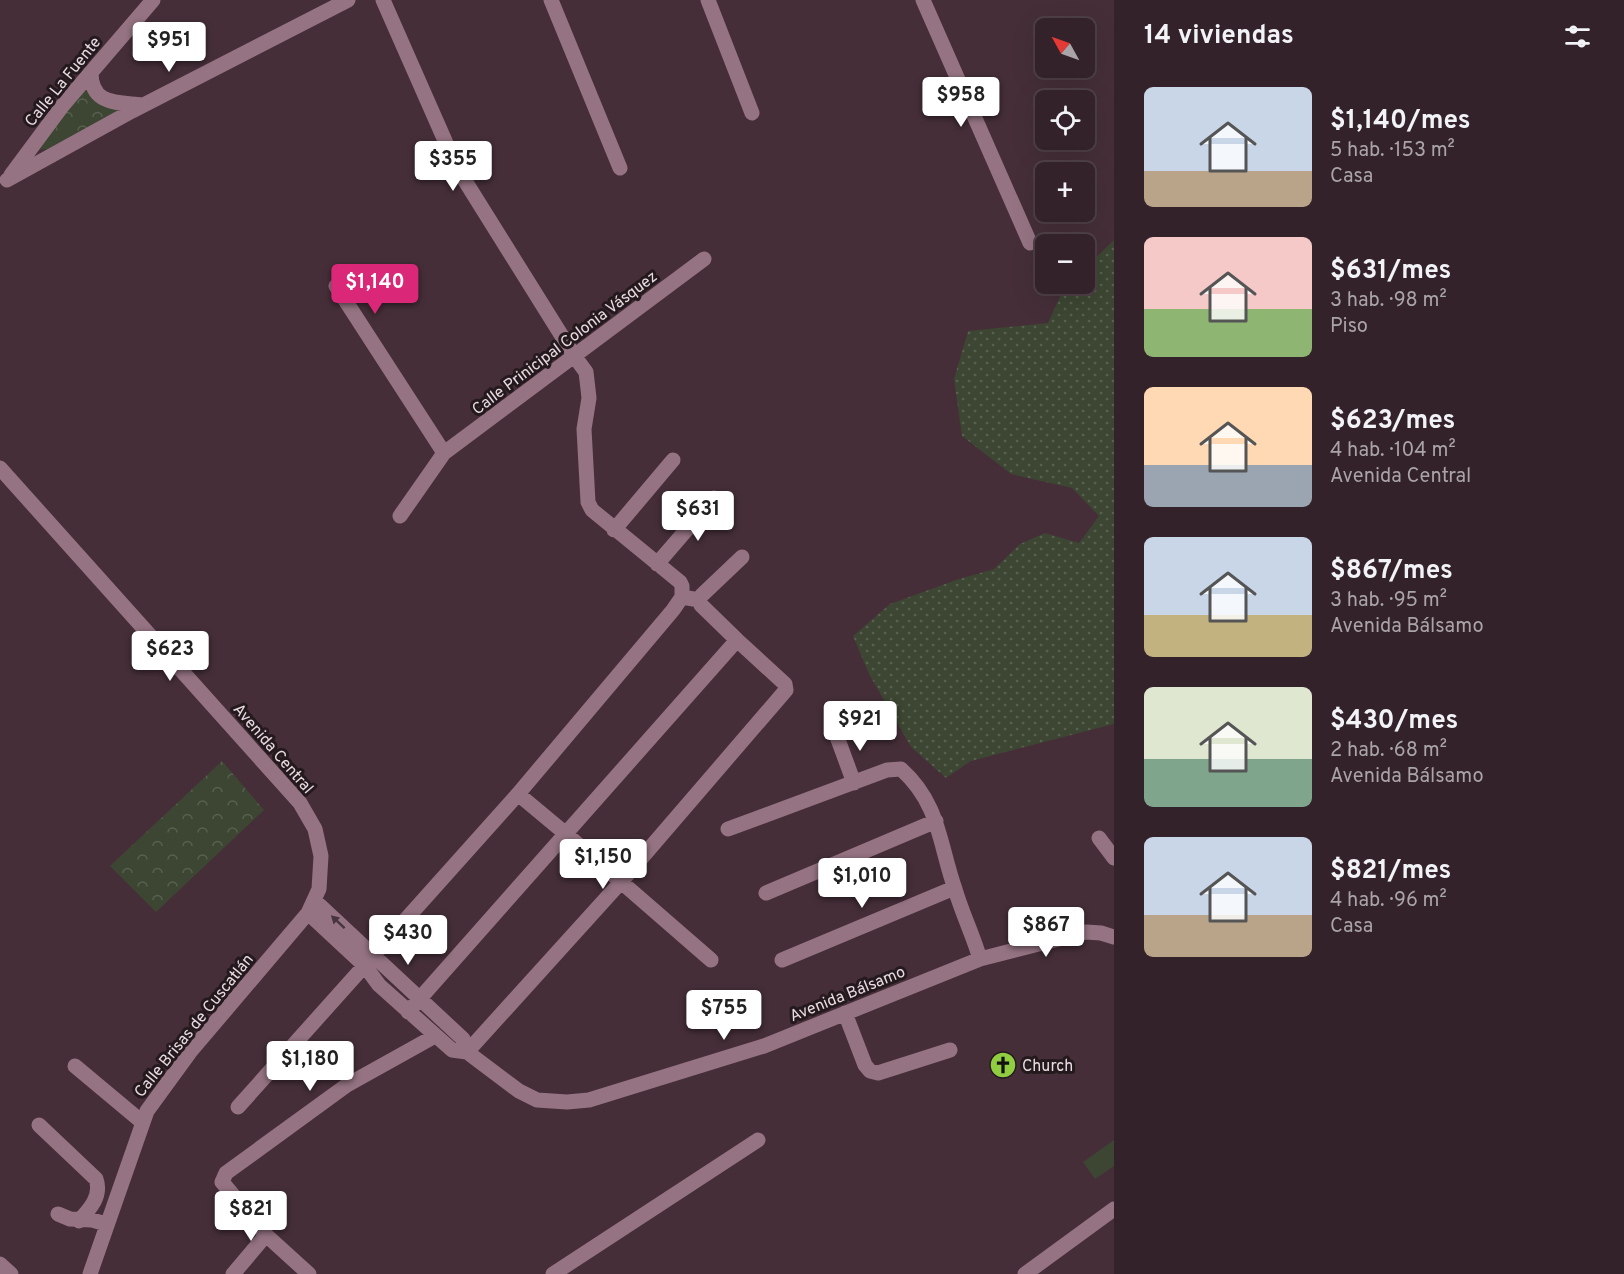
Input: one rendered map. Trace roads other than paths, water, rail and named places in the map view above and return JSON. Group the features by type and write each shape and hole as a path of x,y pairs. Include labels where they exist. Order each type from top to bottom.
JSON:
{"street":[{"name":"Calle La Fuente","path":"3,183 63,105 153,0"},
{"path":"3,183 144,105 348,0"},
{"path":"238,1107 518,794 682,597 682,586 592,510 588,502 584,429 589,398 586,372 574,357 458,168 383,0"},
{"path":"550,0 620,168"},
{"path":"708,0 752,113"},
{"path":"923,0 1030,243"},
{"path":"91,72 94,92 101,98 144,105"},
{"name":"Calle Prinicipal Colonia Vásquez","path":"400,516 444,453 704,259"},
{"path":"336,286 444,453"},
{"path":"615,530 673,460"},
{"name":"Avenida Central","path":"0,468 300,803 315,829 321,856 320,881 311,907"},
{"path":"657,564 714,498"},
{"path":"699,600 742,557"},
{"path":"467,1052 620,883 786,690 785,684 736,640 699,600 682,597"},
{"path":"408,1012 736,640"},
{"path":"836,734 854,783"},
{"path":"728,829 887,771 901,770 911,779 930,807 936,821 954,888 980,959"},
{"path":"518,794 711,960"},
{"path":"766,892 936,821"},
{"path":"1099,838 1114,858"},
{"path":"782,960 954,888"},
{"name":"Avenida Bálsamo","path":"311,907 370,961 420,999 463,1039 467,1052"},
{"name":"Calle Brisas de Cuscatlán","path":"90,1274 142,1122 159,1093 190,1052 311,907"},
{"name":"Avenida Bálsamo","path":"370,961 379,985 452,1050 467,1052 519,1091 537,1100 567,1102 589,1100 764,1046 980,959 1086,932 1114,937"},
{"path":"845,1013 865,1065 870,1071 878,1073 950,1050"},
{"path":"309,1274 266,1235 222,1182 226,1173 347,1085 435,1036"},
{"path":"75,1066 142,1122"},
{"path":"39,1125 96,1179 98,1190 96,1199 79,1221"},
{"path":"553,1274 758,1140"},
{"path":"1025,1274 1114,1209"},
{"path":"58,1214 64,1218 79,1221 92,1220 106,1224"},
{"path":"233,1274 266,1235"},
{"path":"0,1264 11,1274"}],"place":[{"name":"Church","path":"1003,1065"}]}
